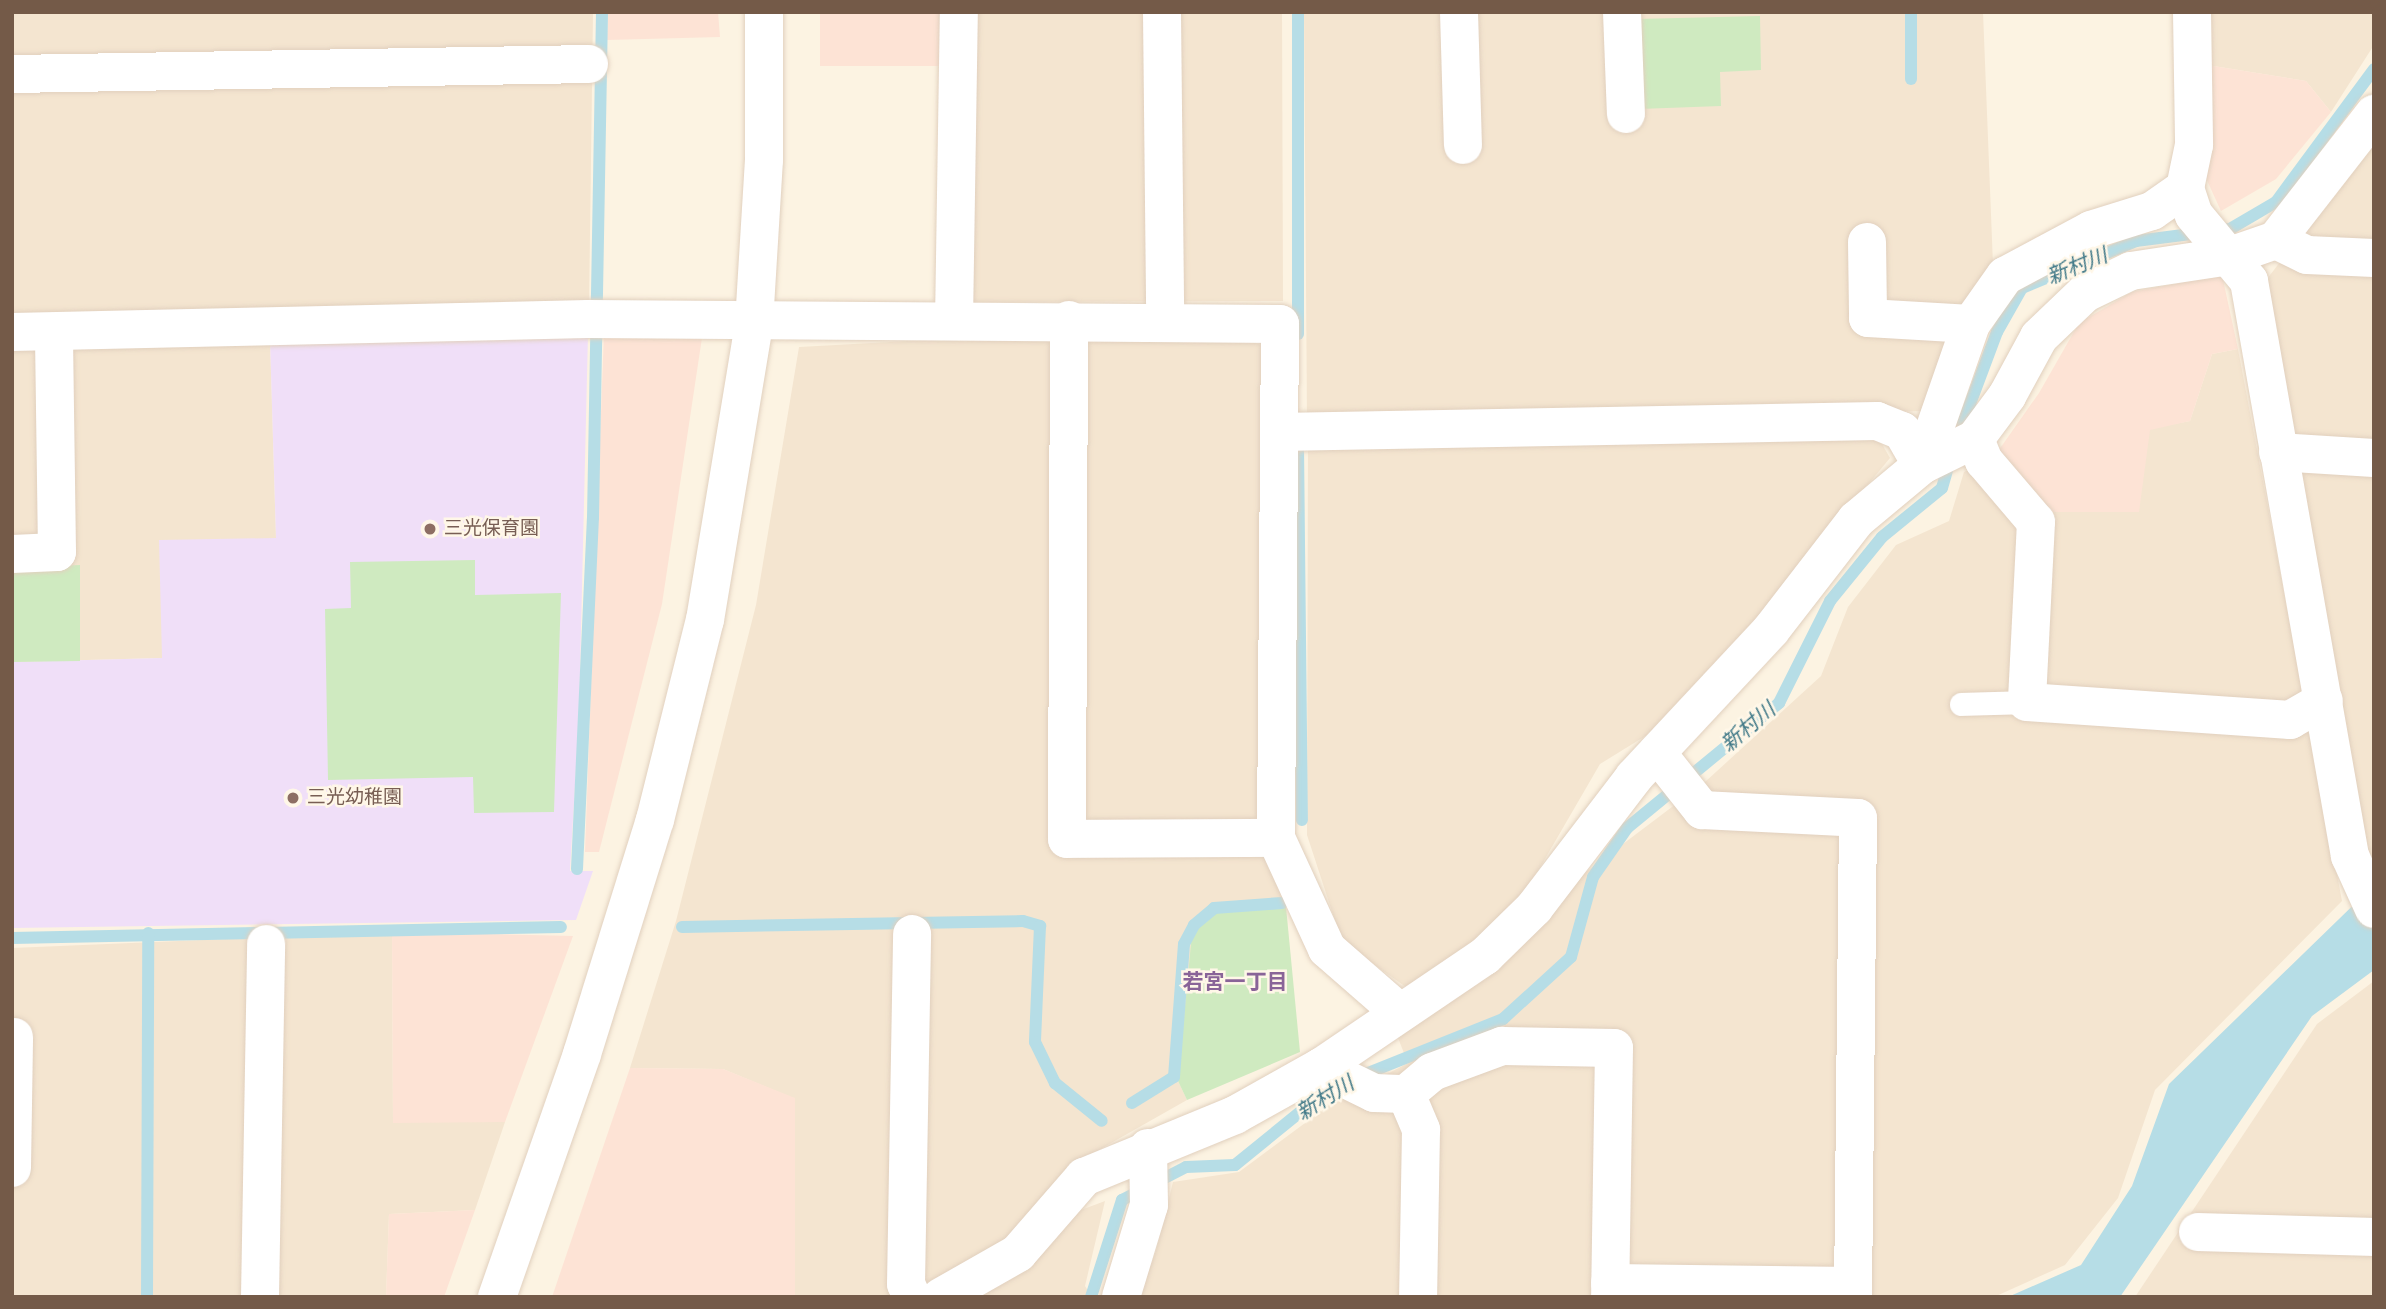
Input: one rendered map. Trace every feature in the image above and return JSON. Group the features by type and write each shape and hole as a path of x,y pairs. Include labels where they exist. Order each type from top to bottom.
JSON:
{"street":[{"path":"497,1297 582,1054 655,820 705,620 754,323 764,160 764,12"},
{"path":"954,321 958,12"},
{"path":"1162,12 1164,321"},
{"path":"1459,12 1462,145"},
{"path":"1622,12 1626,114"},
{"path":"2192,12 2193,145 2190,202 2249,281 2350,856 2368,897"},
{"path":"12,74 589,65"},
{"path":"2276,240 2374,114"},
{"path":"1946,452 1971,324 2005,276 2091,230 2190,202"},
{"path":"941,1297 1018,1253 1084,1177 1148,1148 1235,1115 1321,1067 1398,1011 1485,956 1524,918 1657,753 1771,630 1856,520 1946,452 2007,396 2039,337 2085,293 2131,271 2276,240 2307,255 2374,258"},
{"path":"1867,242 1868,318 1971,324"},
{"path":"12,332 598,318 754,323 1069,320 1280,324 1294,432 1276,838 1326,949 1398,1011"},
{"path":"1069,320 1067,839 1276,838"},
{"path":"12,554 57,552 54,332"},
{"path":"1294,432 1877,421 1946,452 1984,461 2036,522 2027,702 2290,720 2324,700"},
{"path":"2278,452 2374,458"},
{"path":"1390,1094 1432,1072 1502,1046 1614,1048 1610,1290 1853,1292 1858,818 1702,810 1657,753"},
{"path":"912,934 906,1284 912,1297"},
{"path":"260,1297 266,944"},
{"path":"12,1168 14,1037"},
{"path":"1321,1067 1390,1094 1421,1130 1418,1297"},
{"path":"1121,1297 1149,1205 1148,1148"},
{"path":"2198,1232 2374,1237"}],"lane":[{"path":"1961,704 2027,702"}],"shaded area":[{"path":"12,12 593,12 589,307 12,318"},
{"path":"608,12 718,12 720,37 607,40"},
{"path":"820,12 947,12 946,66 820,66"},
{"path":"947,12 1282,12 1283,301 942,302"},
{"path":"1304,12 1983,12 1993,265 1927,411 1307,420"},
{"path":"2201,12 2374,12 2374,45 2331,112 2306,81 2201,64"},
{"path":"2201,64 2306,81 2331,112 2276,179 2221,211 2205,176"},
{"path":"2374,140 2374,861 2364,859 2267,279"},
{"path":"2222,275 2238,349 2212,354 2190,421 2150,430 2139,512 2048,512 1994,457 2039,393 2079,323 2132,292"},
{"path":"703,331 662,604 599,852 585,852 604,332"},
{"path":"588,334 579,715 570,871 593,871 576,920 12,928 12,662 162,658 159,540 276,538 270,340"},
{"path":"1236,334 1265,347 1286,907 1215,910 1178,1081 1187,1100 1067,1168 1011,1241 897,1297 795,1297 795,1099 723,1069 630,1068 676,921 756,605 799,347 964,338"},
{"path":"270,340 276,538 162,658 12,662 12,347"},
{"path":"2238,349 2342,901 2155,1090 2118,1198 2065,1265 1994,1297 1139,1297 1156,1251 1173,1182 1239,1172 1332,1103 1408,1063 1394,1028 1578,878 1705,782 1821,676 1848,607 1896,545 1949,521 1964,472 1994,457 2190,421 2212,354"},
{"path":"1875,432 1890,458 1673,719 1600,764 1510,919 1406,987 1342,942 1307,835 1308,442"},
{"path":"392,932 393,1122 505,1122 475,1210 389,1214 386,1297 12,1297 12,948"},
{"path":"392,932 573,936 505,1122 393,1123"},
{"path":"2374,981 2374,1297 2135,1297 2317,1024"},
{"path":"630,1068 723,1069 795,1098 795,1297 552,1297"},
{"path":"1105,1201 1085,1286 1092,1297 974,1297 1032,1260 1081,1210"},
{"path":"475,1210 444,1297 386,1297 389,1214"}],"green space":[{"path":"1760,16 1761,70 1720,72 1721,106 1639,109 1637,19"},
{"path":"475,560 475,595 561,593 554,812 474,813 473,777 328,780 325,609 351,608 350,562"},
{"path":"80,565 80,661 12,662 12,568"},
{"path":"1286,907 1300,1052 1187,1100 1178,1081 1192,933 1215,910"}],"water":[{"path":"2374,885 2374,970 2312,1016 2120,1297 2008,1297 2081,1265 2132,1186 2169,1084"}],"waterway":[{"path":"577,869 593,518 602,12"},
{"path":"1298,12 1298,334"},
{"path":"1911,12 1911,79"},
{"name":"新村川","path":"1957,439 1997,332 2022,288 2136,241 2230,229 2276,202 2374,69"},
{"path":"1298,447 1302,820"},
{"name":"新村川","path":"1358,1077 1503,1019 1571,957 1593,877 1627,828 1779,703 1830,601 1882,537 1942,488 1950,460"},
{"path":"1132,1103 1174,1077 1184,944 1194,925 1214,908 1282,903"},
{"path":"682,927 1023,921 1040,926 1035,1042 1055,1083 1102,1121"},
{"path":"12,938 561,927"},
{"path":"147,1297 148,933"},
{"name":"新村川","path":"1091,1297 1122,1200 1186,1167 1235,1165 1320,1096 1341,1085"}],"place":[{"name":"三光保育園","path":"430,529"},
{"name":"三光幼稚園","path":"293,798"}],"district":[{"name":"若宮一丁目","path":"1235,982"}]}
